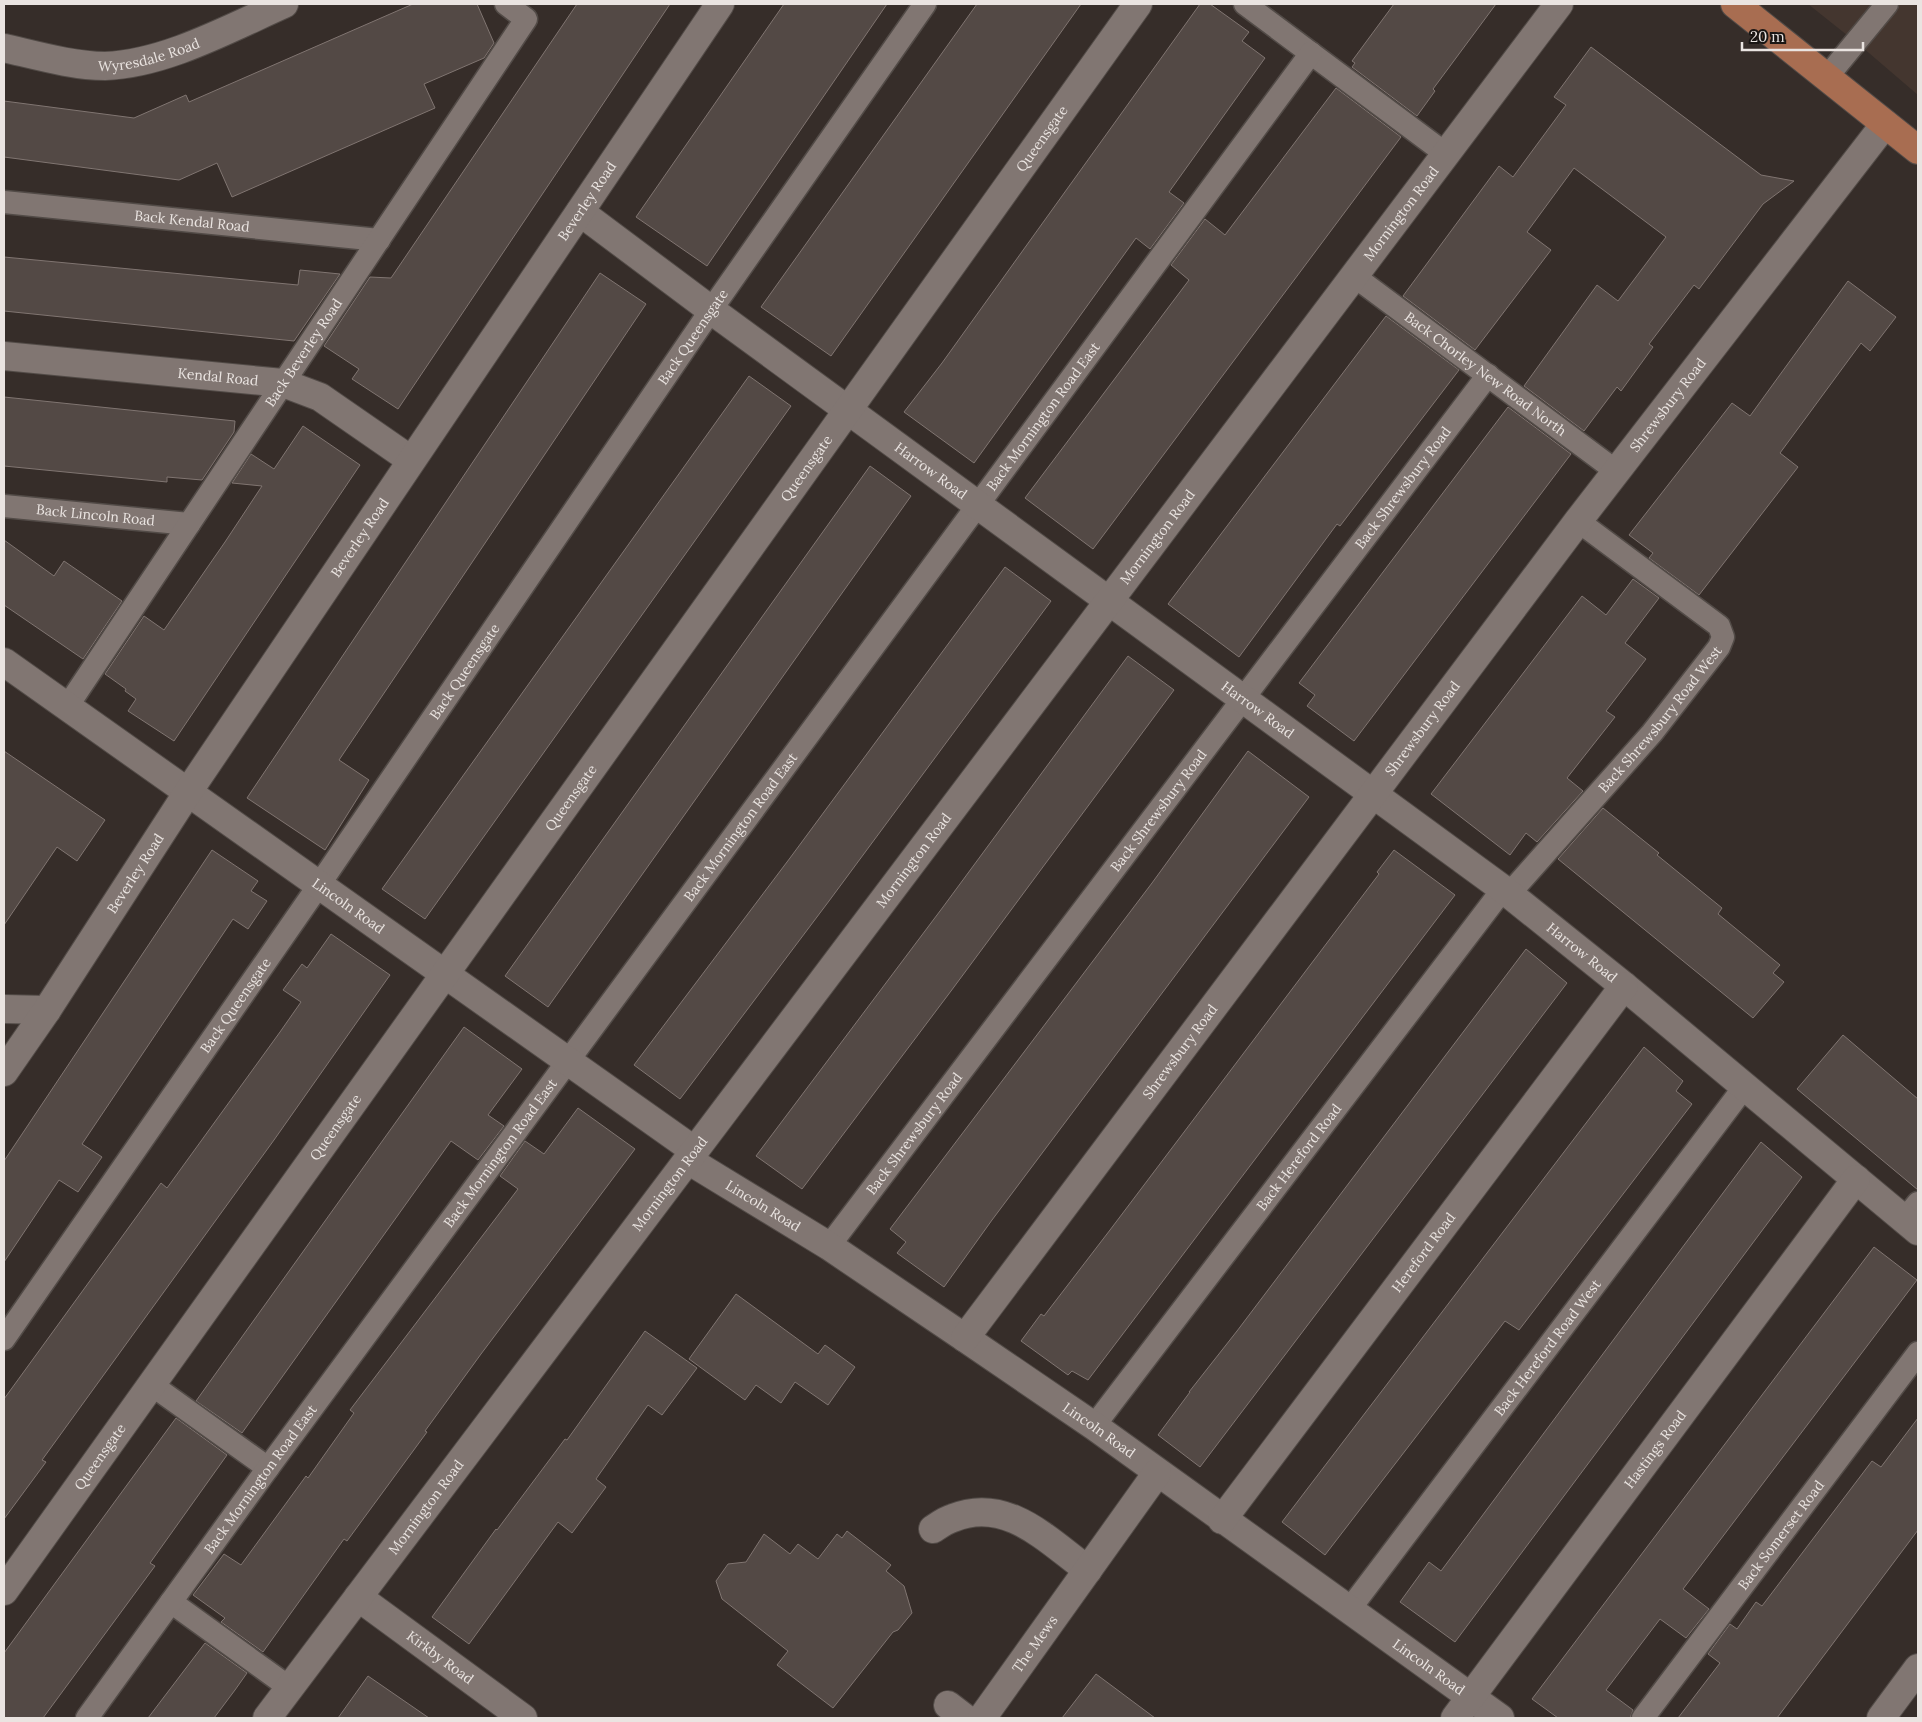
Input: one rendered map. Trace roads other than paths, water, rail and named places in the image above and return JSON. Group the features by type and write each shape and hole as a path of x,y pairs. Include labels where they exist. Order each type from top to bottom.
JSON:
{"main road":[{"path":"1735,4 1918,150"}],"street":[{"name":"Wyresdale Road","path":"4,48 78,63 103,66 126,64 154,59 284,4"},
{"name":"Beverley Road","path":"4,1072 47,1010 188,792 720,4"},
{"name":"Queensgate","path":"4,1590 1138,4"},
{"name":"Mornington Road","path":"267,1718 1559,4"},
{"name":"Shrewsbury Road","path":"965,1338 1578,520 1885,124"},
{"name":"Harrow Road","path":"580,212 711,310 1506,891 1624,986 1856,1179 1914,1218"},
{"name":"Kendal Road","path":"4,356 283,383 320,397 411,460"},
{"name":"Lincoln Road","path":"4,662 568,1061 692,1155 1094,1426 1349,1610 1463,1708 1500,1718"},
{"name":"Hereford Road","path":"1222,1520 1624,986"},
{"path":"4,1008 47,1010"},
{"name":"Hastings Road","path":"1463,1708 1856,1179"},
{"name":"The Mews","path":"982,1718 1157,1473"},
{"path":"933,1529 953,1518 974,1512 1000,1513 1023,1522 1088,1570"},
{"name":"Kirkby Road","path":"358,1597 523,1718"},
{"path":"1881,1718 1918,1668"}],"lane":[{"name":"Back Beverley Road","path":"67,707 526,19 506,4"},
{"name":"Back Queensgate","path":"4,1339 319,885 711,310 925,4"},
{"path":"1245,4 1446,154"},
{"path":"1827,77 1887,4"},
{"name":"Back Mornington Road East","path":"86,1718 977,504 1311,53"},
{"name":"Back Kendal Road","path":"4,202 379,240"},
{"name":"Back Chorley New Road North","path":"1354,276 1616,471"},
{"name":"Back Shrewsbury Road","path":"829,1246 1244,700 1488,375"},
{"name":"Back Lincoln Road","path":"4,506 189,524"},
{"name":"Back Shrewsbury Road West","path":"1506,891 1652,733 1720,647 1723,637 1719,626 1578,520"},
{"name":"Back Hereford Road","path":"1094,1426 1506,891"},
{"name":"Back Hereford Road West","path":"1349,1610 1745,1086"},
{"name":"Back Somerset Road","path":"1643,1718 1918,1353"},
{"path":"152,1385 268,1468"},
{"path":"171,1602 290,1688"}]}
